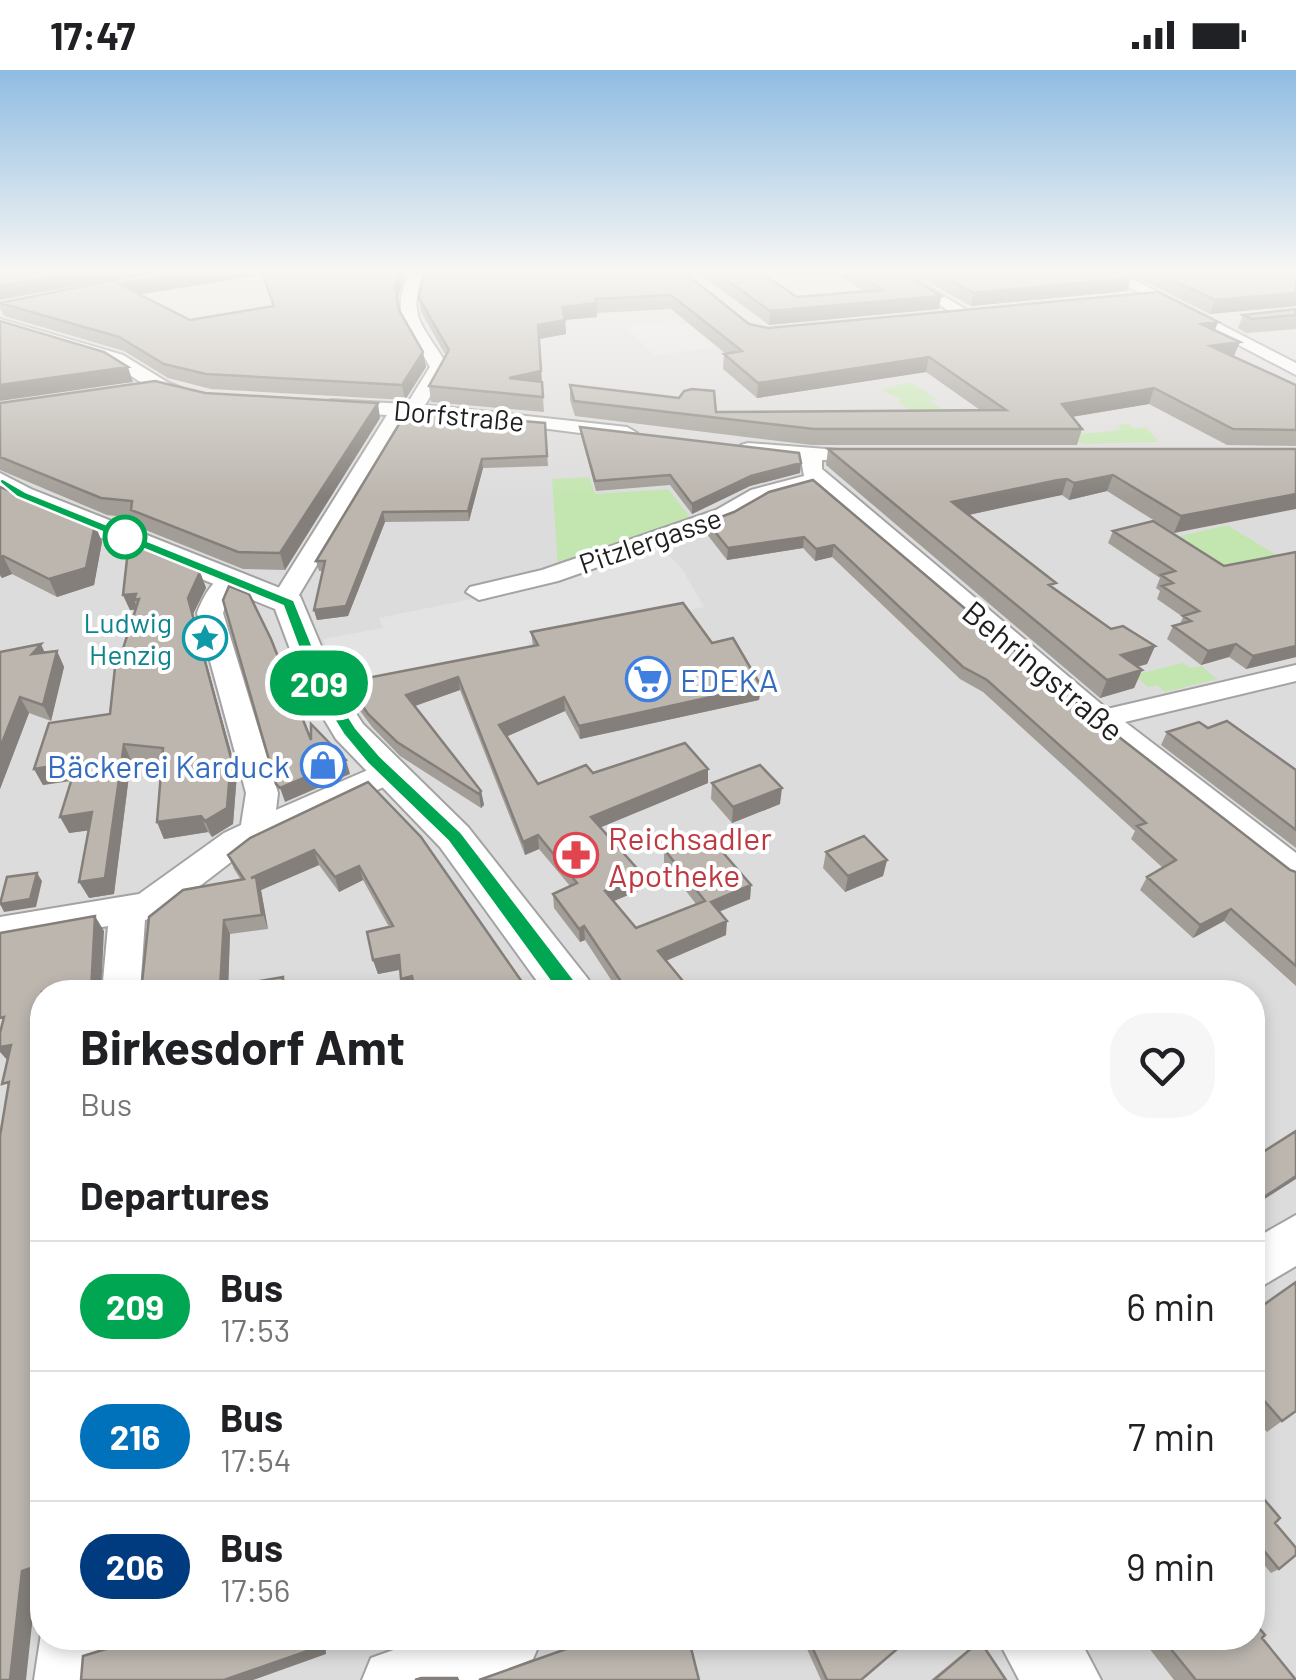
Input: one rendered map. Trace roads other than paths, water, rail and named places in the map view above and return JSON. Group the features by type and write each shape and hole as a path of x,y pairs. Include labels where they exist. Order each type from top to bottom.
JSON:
{"street":[{"path":"81,348 117,359 160,386 210,399"},
{"path":"284,600 407,409 438,368 426,348"},
{"path":"1255,348 1296,370"},
{"path":"132,392 160,386"},
{"name":"Dorfstraße","path":"302,405 407,409 652,436"},
{"path":"732,447 814,467 892,457"},
{"name":"Pitzlergasse","path":"478,592 549,576 724,515 814,467"},
{"name":"Behringstraße","path":"814,467 1101,719 1296,872"},
{"path":"0,480 22,495 284,600 294,610 329,700 349,731 454,837 562,980"},
{"path":"234,579 216,596 210,614 262,792 258,831"},
{"path":"1101,719 1296,673"},
{"path":"0,931 128,911 162,900 236,841 388,773"},
{"path":"122,980 128,911"},
{"path":"1265,1259 1296,1238"},
{"path":"65,1680 67,1650"},
{"path":"393,1680 478,1650"},
{"path":"1043,1650 1064,1680"}],"place":[{"name":"Ludwig Henzig","path":"205,638"},
{"name":"EDEKA","path":"648,679"},
{"name":"Bäckerei Karduck","path":"323,765"},
{"name":"Reichsadler Apotheke","path":"576,855"}]}
